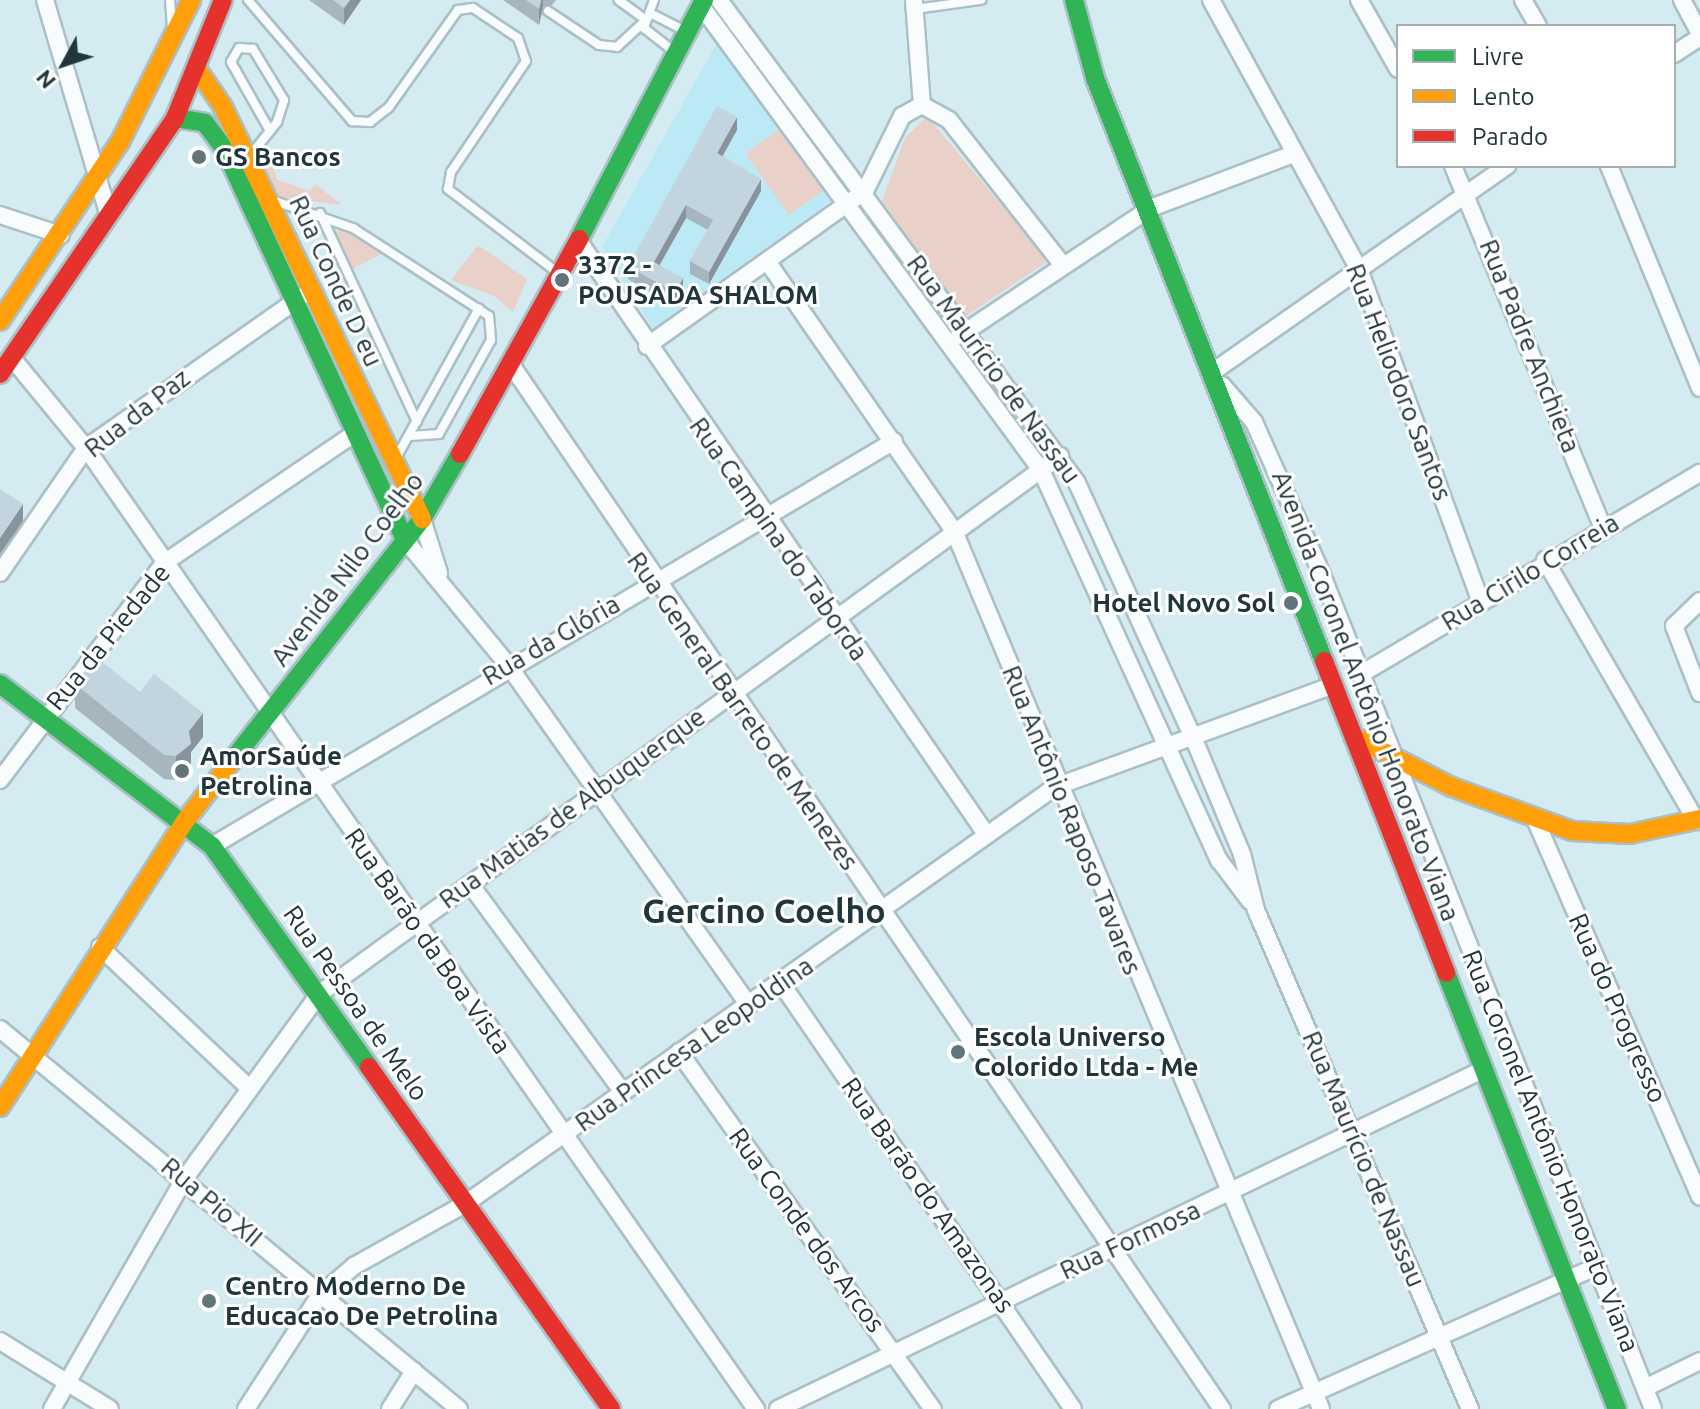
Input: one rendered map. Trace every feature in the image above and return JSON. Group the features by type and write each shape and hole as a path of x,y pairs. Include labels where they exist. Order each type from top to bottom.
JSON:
{"main road":[{"path":"0,321 97,179 191,0"},
{"path":"0,374 175,118 223,0"},
{"path":"1050,0 1095,78"},
{"name":"Avenida Coronel Antônio Honorato Viana","path":"1074,0 1095,78 1151,208 1482,1070 1617,1409"},
{"path":"1091,0 1109,108"},
{"name":"Avenida Nilo Coelho","path":"0,1107 100,947 186,820 422,519 512,366 692,34 705,2"},
{"name":"Rua Conde D eu","path":"197,69 268,199 355,433 405,540"},
{"name":"Rua Conde D eu","path":"175,118 205,123 237,174 422,519"},
{"name":"Rua Pessoa de Melo","path":"0,684 186,820 212,846 611,1409"},
{"path":"1353,736 1394,759 1535,819 1605,835 1698,820"}],"street":[{"path":"45,0 109,216"},
{"name":"Rua Heliodoro Santos","path":"1211,0 1359,269 1481,602"},
{"path":"1359,0 1396,65"},
{"path":"1523,0 1537,24"},
{"path":"1676,53 1700,35 1682,0"},
{"name":"Rua Maurício de Nassau","path":"705,2 865,191 1060,456 1193,737 1242,854 1256,910 1470,1409"},
{"name":"Rua Maurício de Nassau","path":"705,2 1041,470 1219,860 1256,910"},
{"path":"915,4 922,105"},
{"path":"647,346 865,191 902,116 922,105"},
{"path":"922,105 949,120 1061,263"},
{"path":"949,342 1061,263 1151,208 1293,154"},
{"name":"Rua Padre Anchieta","path":"1454,168 1468,192 1603,528"},
{"path":"1216,376 1359,269 1504,168"},
{"path":"1610,168 1700,388"},
{"path":"0,215 61,235"},
{"name":"Rua Campina do Taborda","path":"578,240 762,516 986,834"},
{"name":"Rua Antônio Raposo Tavares","path":"767,261 955,533 1055,787 1318,1401"},
{"name":"Rua da Paz","path":"0,573 86,448 305,296"},
{"name":"Rua Barão da Boa Vista","path":"12,358 86,448 268,718 317,780 756,1409"},
{"name":"Rua General Barreto de Menezes","path":"512,366 652,581 1114,1247 1222,1409"},
{"name":"Avenida Coronel Antônio Honorato Viana","path":"1216,376 1254,422 1322,575 1394,759"},
{"name":"Rua da Piedade","path":"0,780 44,715 164,563 355,433"},
{"name":"Rua da Glória","path":"212,846 508,665 894,441"},
{"name":"Rua Matias de Albuquerque","path":"52,1409 185,1178 248,1087 319,994 833,617 1060,456"},
{"name":"Rua Cirilo Correia","path":"1361,674 1545,560 1700,473"},
{"path":"422,519 440,574"},
{"path":"405,540 440,574 508,665 749,1005"},
{"path":"1545,560 1698,820"},
{"path":"1292,573 1322,575"},
{"path":"1700,601 1674,626 1700,693"},
{"name":"Rua Princesa Leopoldina","path":"246,1409 320,1295 381,1249 465,1204 564,1136 622,1091 781,983 1055,787 1333,685"},
{"name":"Rua Coronel Antônio Honorato Viana","path":"1394,759 1653,1409"},
{"name":"Rua do Progresso","path":"1535,819 1700,1197"},
{"path":"470,884 622,1091"},
{"path":"100,947 248,1087"},
{"name":"Rua Barão do Amazonas","path":"781,983 1073,1409"},
{"name":"Rua Pio XII","path":"0,1029 185,1178 320,1295 459,1409"},
{"name":"Rua Conde dos Arcos","path":"679,1052 896,1352 933,1409"},
{"name":"Rua Formosa","path":"778,1409 1482,1070"},
{"path":"1278,1409 1318,1401 1440,1335 1598,1266"},
{"path":"0,1341 110,1409"},
{"path":"1645,1388 1700,1361"},
{"path":"390,1409 414,1371"}],"lane":[{"path":"170,0 174,35"},
{"path":"618,0 692,34"},
{"path":"548,11 605,47 632,39 648,16 654,0"},
{"path":"915,4 981,0"},
{"path":"253,2 344,116 362,122 389,107 458,10 473,8 518,38 526,61 451,172 448,189 561,275"},
{"path":"648,16 647,32 680,56"},
{"path":"237,174 270,131 283,111 282,91 253,49 239,48 231,62 270,131"},
{"path":"249,199 268,199 320,213 479,308 493,323 491,340 439,434 410,436"},
{"path":"320,213 417,422"},
{"path":"377,480 410,436 479,308"}],"shaded area":[{"path":"718,41 834,199 653,328 602,247"},
{"path":"927,116 1048,261 966,316 882,201 905,138"},
{"path":"779,129 823,191 789,215 745,154"},
{"path":"267,153 278,180 310,191 315,184 342,205 280,197 263,165"},
{"path":"344,229 373,244 382,254 352,269 339,247 336,232"},
{"path":"478,245 527,279 513,312 494,296 451,280"}],"building":[{"path":"333,0 350,0 344,8"},
{"path":"526,0 541,0 539,9"},
{"path":"717,106 737,117 717,153 761,179 709,272 690,261 713,220 686,205 654,262 683,278 675,293 628,266"},
{"path":"0,489 23,504 0,538"},
{"path":"96,657 140,692 154,674 203,713 189,731 191,744 176,756 164,755 75,684"}],"traffic: fast":[{"path":"579,239 704,0"},
{"path":"1074,0 1095,78 1324,661"},
{"path":"175,118 205,123 224,148 405,540"},
{"path":"234,758 422,519 460,454"},
{"path":"0,684 212,846 369,1067"},
{"path":"1446,973 1617,1409"}],"traffic: slow":[{"path":"0,321 120,142 191,0"},
{"path":"197,69 223,107 422,519"},
{"path":"1353,736 1452,787 1572,831 1630,834 1700,819"},
{"path":"0,1107 186,820 234,758"}],"traffic: jam":[{"path":"0,374 175,118 223,0"},
{"path":"460,454 579,239"},
{"path":"1324,661 1446,973"},
{"path":"369,1067 611,1409"}],"place":[{"name":"GS Bancos","path":"199,157"},
{"name":"3372 - POUSADA SHALOM","path":"562,280"},
{"name":"Hotel Novo Sol","path":"1291,603"},
{"name":"AmorSaúde Petrolina","path":"182,771"},
{"name":"Escola Universo Colorido Ltda - Me","path":"958,1052"},
{"name":"Centro Moderno De Educacao De Petrolina","path":"209,1301"}],"district":[{"name":"Gercino Coelho","path":"764,911"}]}
